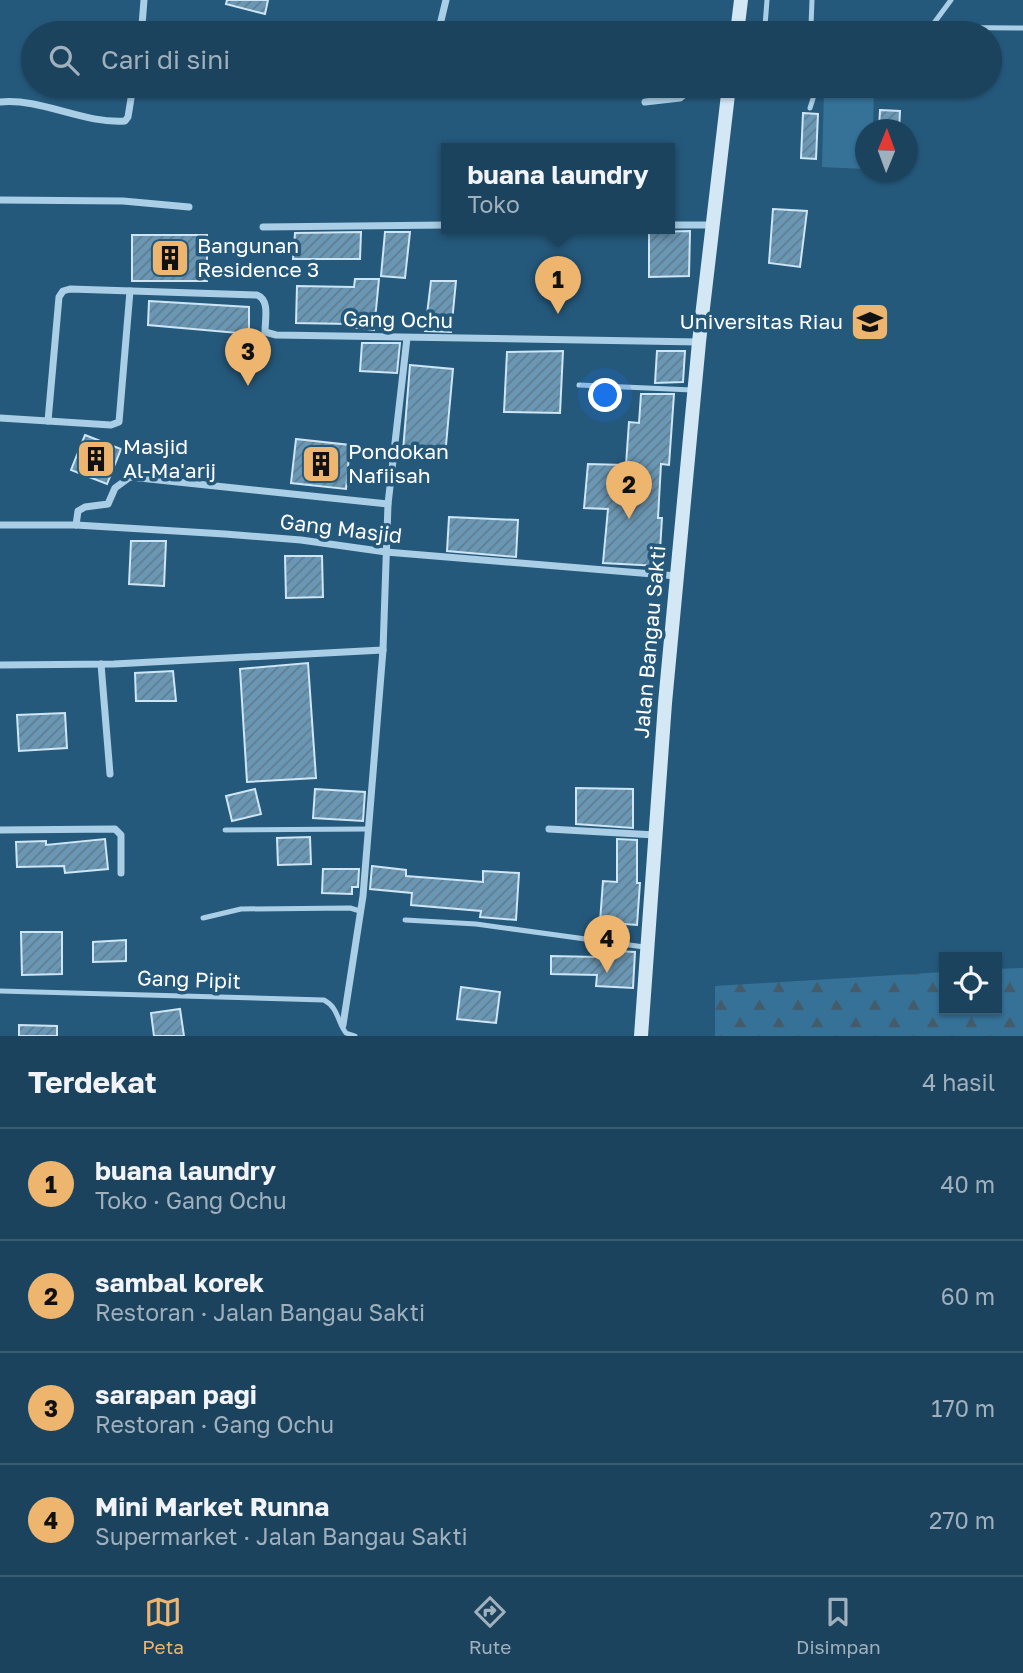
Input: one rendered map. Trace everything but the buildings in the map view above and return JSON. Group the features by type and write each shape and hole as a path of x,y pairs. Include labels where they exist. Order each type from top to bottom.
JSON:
{"street":[{"path":"142,21 145,0"},
{"path":"441,21 446,0"},
{"path":"740,21 741,0"},
{"path":"0,102 19,102 102,120 125,121 131,98"},
{"path":"645,102 680,98"},
{"name":"Jalan Bangau Sakti","path":"641,1036 677,576 699,342 728,98"},
{"path":"0,200 123,201 189,207"},
{"path":"263,227 441,225"},
{"path":"675,225 714,225"},
{"path":"0,418 111,425 119,422 130,291 63,291 60,297 48,421"},
{"name":"Gang Ochu","path":"130,291 262,296 265,301 265,331 276,335 699,342"},
{"path":"343,1026 360,911 368,828 383,650 388,504 407,338"},
{"path":"76,525 78,511 85,507 108,504 115,488 130,477 388,504"},
{"path":"0,522 0,534"},
{"name":"Gang Masjid","path":"0,522 301,540 386,552 677,576"},
{"path":"0,665 101,664 383,650"},
{"path":"101,664 110,775"},
{"path":"549,829 655,835"},
{"path":"0,830 115,830 121,835 121,873"}],"lane":[{"path":"765,21 766,0"},
{"path":"811,21 812,0"},
{"path":"935,21 951,0"},
{"path":"1002,28 1023,28"},
{"path":"810,108 813,98"},
{"path":"579,385 695,390"},
{"path":"225,830 368,828"},
{"path":"203,918 241,909 350,908 360,911"},
{"path":"405,919 476,924 648,947"},
{"name":"Gang Pipit","path":"0,991 324,1000 334,1007 346,1033 355,1036"}],"green space":[{"path":"824,98 874,98 873,119 855,119 855,169 822,167"},
{"path":"1023,968 1023,1036 715,1036 715,986 939,972 939,1015 1002,1015 1002,969"}],"place":[{"name":"Bangunan Residence 3","path":"170,258"},
{"name":"buana laundry","path":"558,314"},
{"name":"Universitas Riau","path":"870,322"},
{"name":"sarapan pagi","path":"248,386"},
{"name":"Masjid Al-Ma'arij","path":"96,459"},
{"name":"Pondokan Nafiisah","path":"321,464"},
{"name":"sambal korek","path":"629,519"},
{"name":"Mini Market Runna","path":"607,973"}]}
